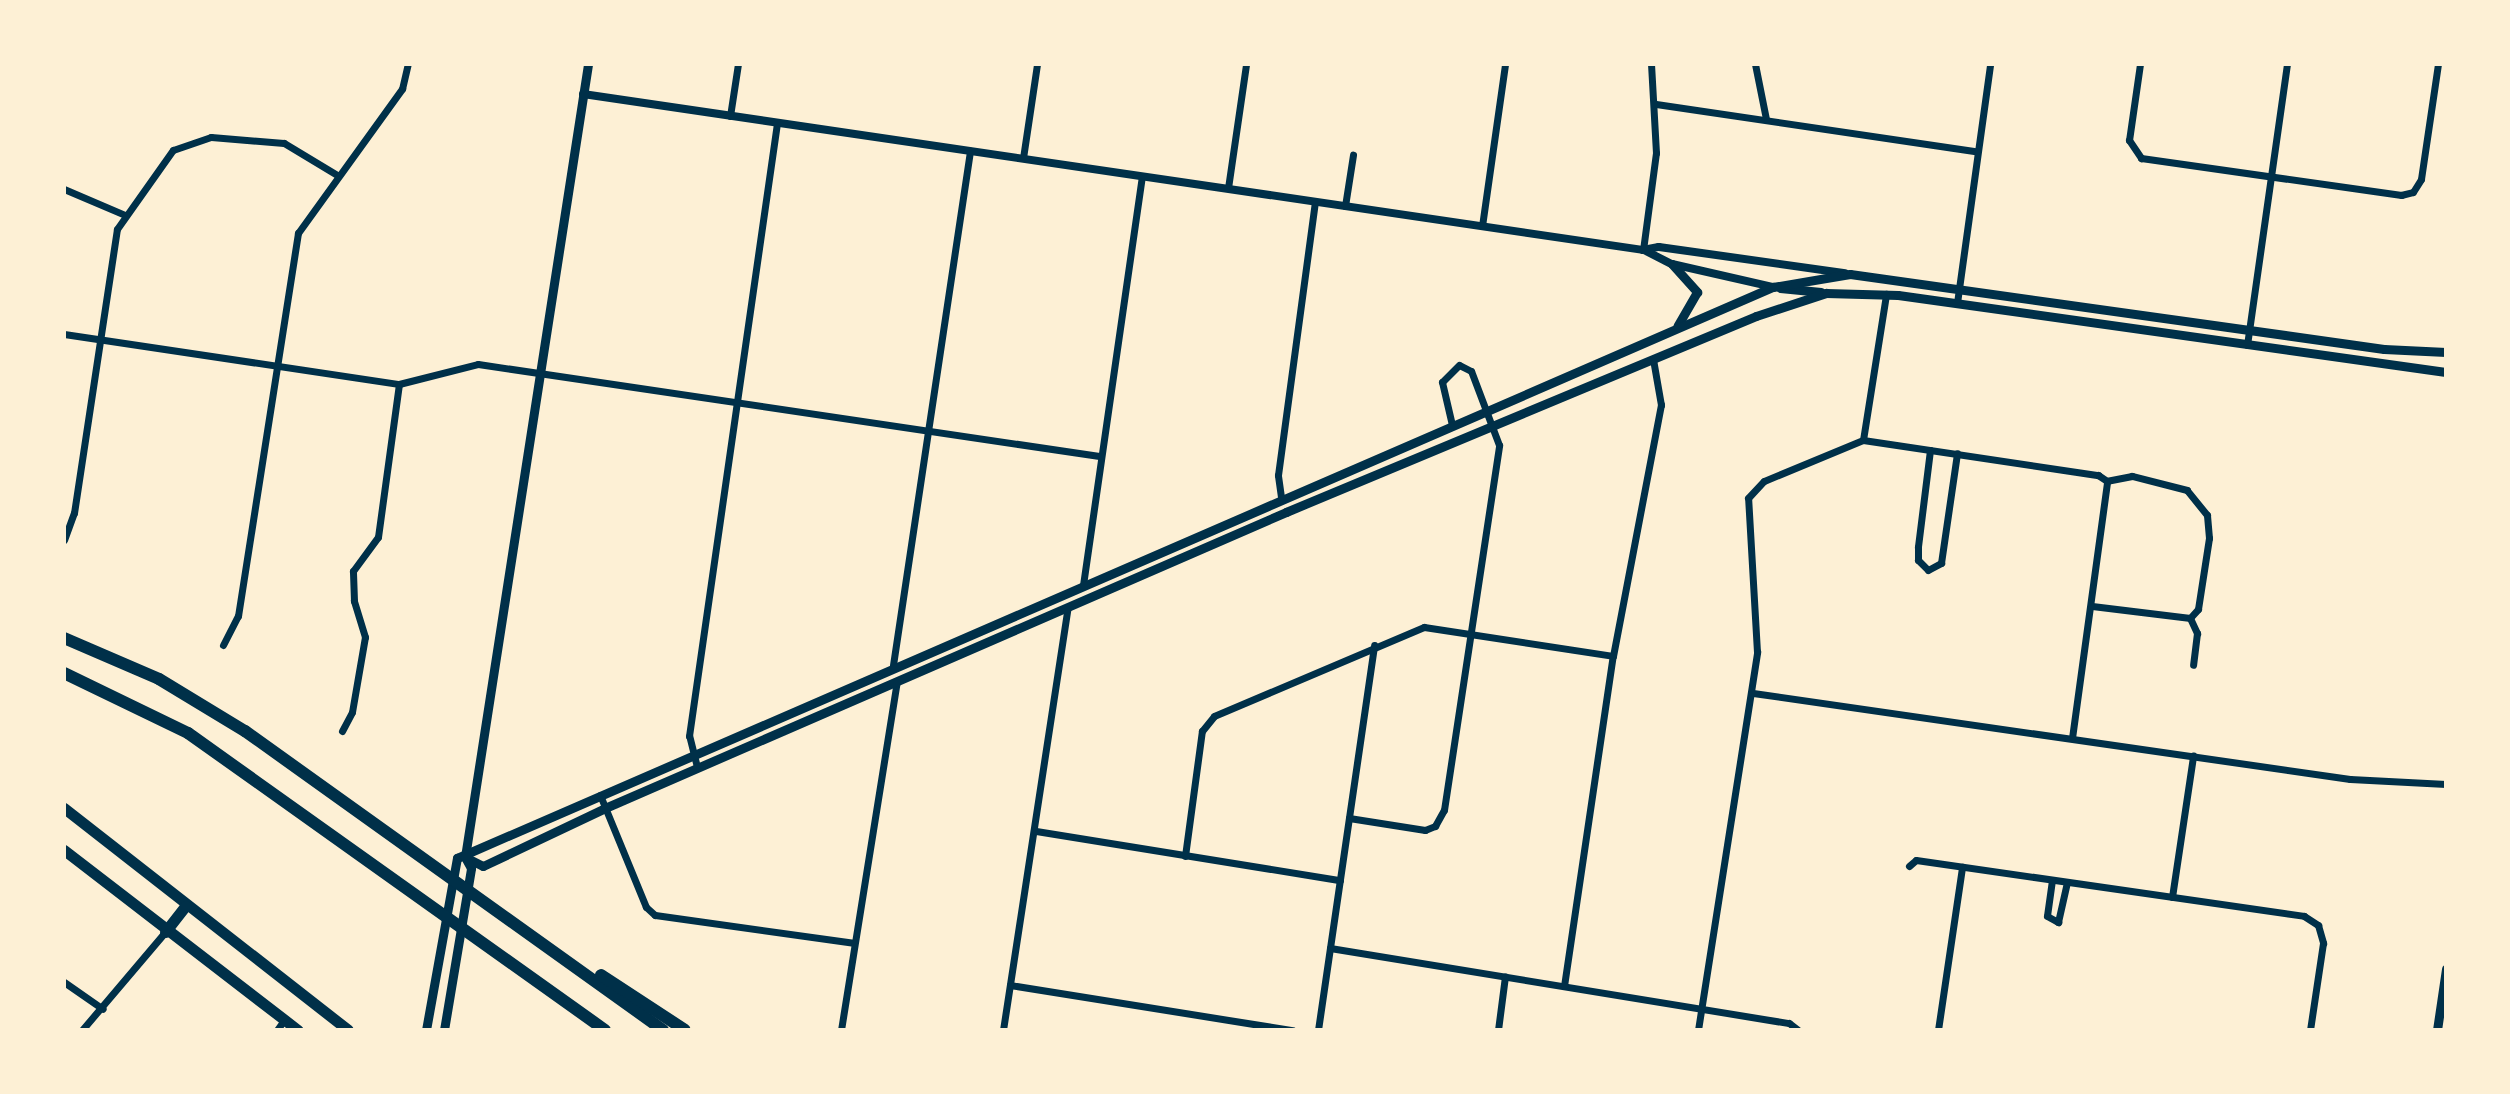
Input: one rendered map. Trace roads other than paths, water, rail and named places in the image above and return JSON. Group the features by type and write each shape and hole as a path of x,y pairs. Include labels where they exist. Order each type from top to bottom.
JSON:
{"highway":[{"path":"64,638 112,656 208,707 540,938 663,1030"},
{"path":"64,673 188,733 605,1030"},
{"path":"64,808 185,906 348,1030"},
{"path":"64,850 165,932 298,1030"},
{"path":"165,932 185,906"},
{"path":"540,938 685,1030"}],"main road":[{"path":"426,1030 461,857 588,64"},
{"path":"1672,264 1697,292 1688,315 1672,331"},
{"path":"461,857 893,665 1773,287 1850,274 2384,349 2446,352"},
{"path":"1773,287 1826,293 1886,294 2446,372"},
{"path":"461,857 483,866 697,767 1286,512 1774,308 1826,293"},
{"path":"1646,343 1653,359"},
{"path":"1281,497 1286,512"},
{"path":"1065,593 1068,607"},
{"path":"893,665 897,681"},
{"path":"444,1030 471,868 461,857"},
{"path":"2437,1030 2446,969"}],"street":[{"path":"223,645 238,616 298,233 402,89 408,64"},
{"path":"730,116 738,64"},
{"path":"1023,158 1037,64"},
{"path":"1228,188 1246,64"},
{"path":"1482,226 1505,64"},
{"path":"1643,250 1656,153 1656,104 1651,64"},
{"path":"1755,64 1766,119"},
{"path":"1957,303 1990,64"},
{"path":"2140,64 2129,140 2134,153 2148,160 2401,195 2413,192 2421,179 2438,64"},
{"path":"2247,345 2287,64"},
{"path":"583,94 1643,250 1672,264 1773,287"},
{"path":"1656,104 1976,151"},
{"path":"697,767 689,736 777,123"},
{"path":"64,540 74,513 117,229 173,150 192,139 284,143 337,175"},
{"path":"893,665 970,151"},
{"path":"1345,206 1353,155"},
{"path":"1083,585 1099,456 1142,176"},
{"path":"64,189 125,215"},
{"path":"1281,497 1278,475 1315,201"},
{"path":"1643,250 1659,247 1850,274"},
{"path":"1863,440 1886,294"},
{"path":"64,334 399,384 467,365 539,373 1099,456"},
{"path":"1564,986 1613,656 1661,405 1653,359"},
{"path":"1349,818 1425,830 1435,826 1444,810 1468,632 1499,445 1471,371 1459,365 1442,382 1452,425"},
{"path":"342,731 352,712 365,637 354,601 353,571 378,537 399,384"},
{"path":"1698,1030 1705,1009 1753,693 1757,652 1748,498 1764,481 1863,440 2098,475 2107,481 2132,476 2174,483 2207,515 2209,538 2198,609 2190,618"},
{"path":"1930,450 1918,547 1918,560 1928,570 1941,563 1957,453"},
{"path":"2072,738 2107,481"},
{"path":"2092,606 2190,618"},
{"path":"1003,1030 1068,607"},
{"path":"2190,618 2197,633 2193,665"},
{"path":"1185,856 1206,722 1374,645 1424,627 1613,656"},
{"path":"1318,1030 1374,645"},
{"path":"841,1030 897,681"},
{"path":"1753,693 2350,779 2446,784"},
{"path":"2172,897 2193,756"},
{"path":"600,795 646,907 655,915 853,943"},
{"path":"1036,831 1340,880"},
{"path":"1909,866 1916,860 2304,916 2318,925 2323,943 2310,1030"},
{"path":"1938,1030 1962,867"},
{"path":"2052,880 2047,916 2058,922 2067,882"},
{"path":"82,1030 103,1009 165,932"},
{"path":"1330,948 1789,1023 1798,1030"},
{"path":"1498,1030 1505,976"},
{"path":"64,982 103,1009"},
{"path":"1010,985 1292,1030"},
{"path":"277,1030 284,1020"}]}
